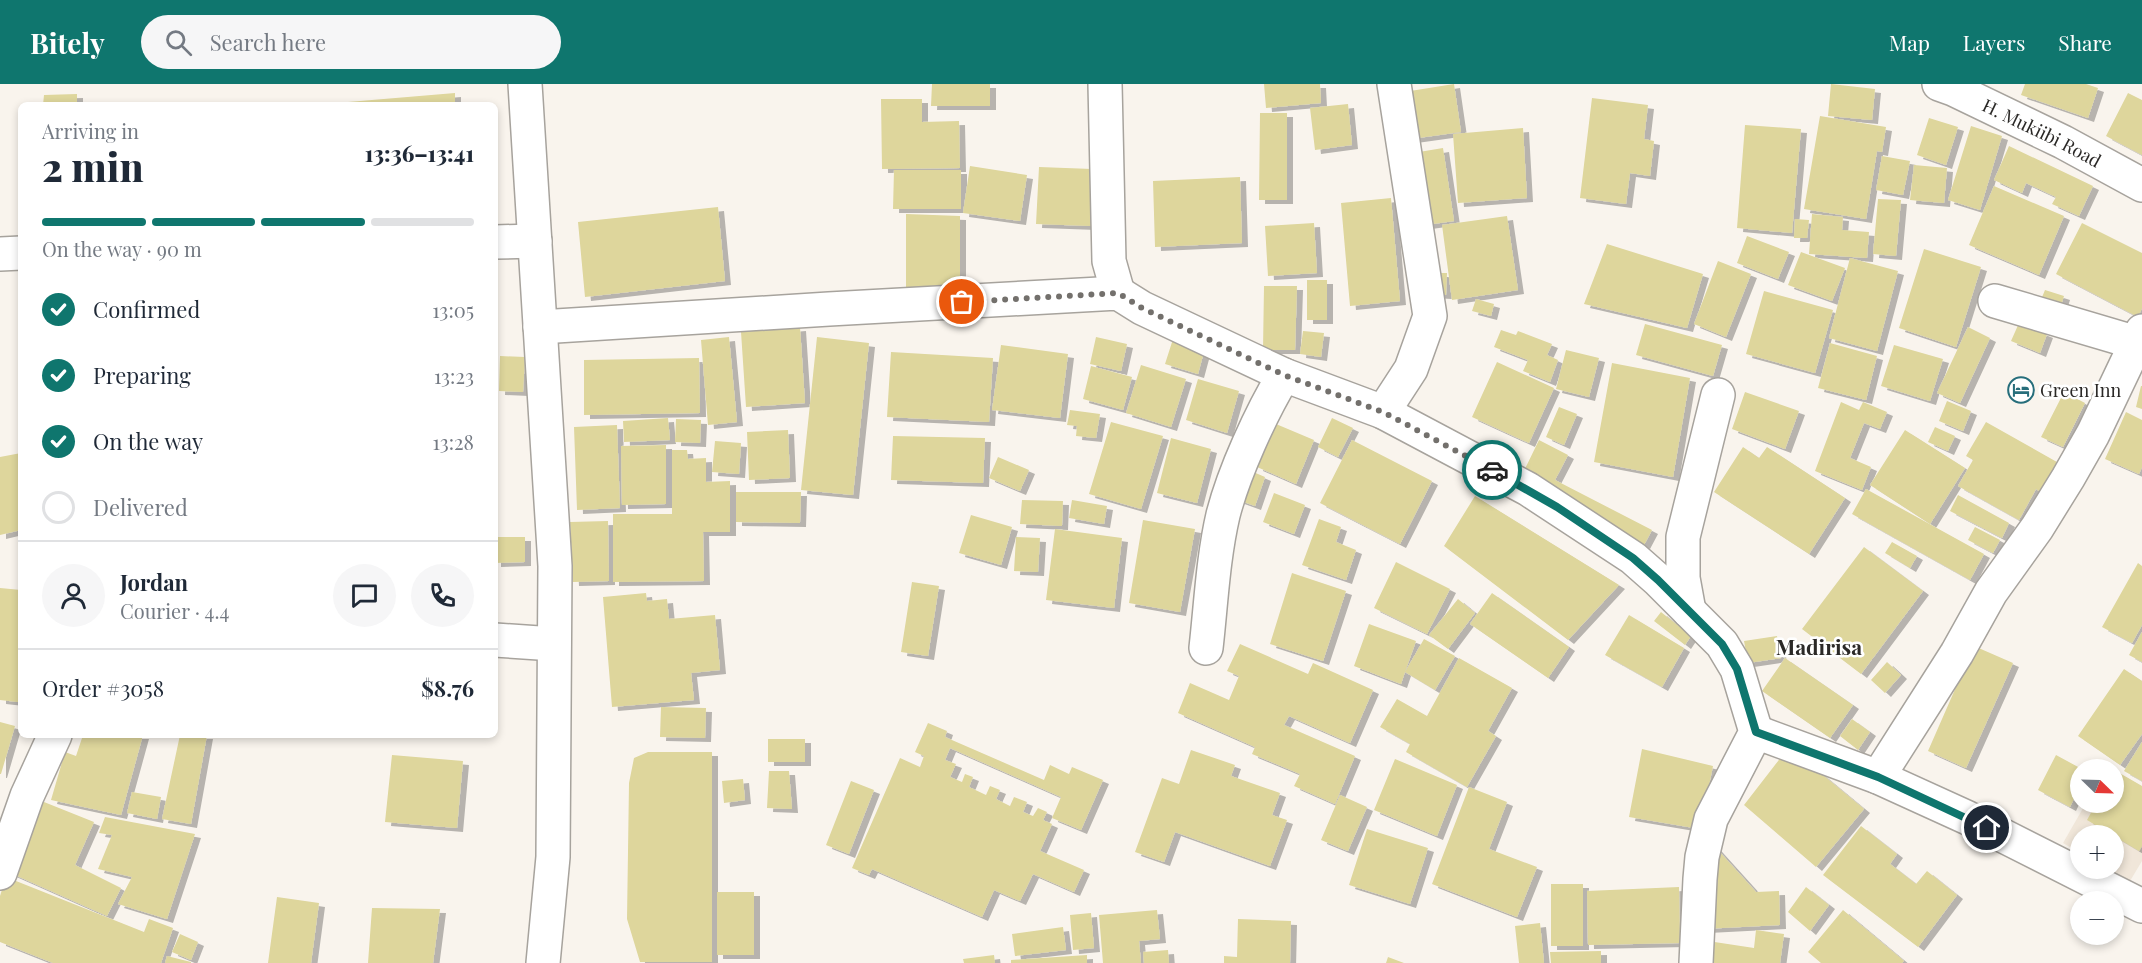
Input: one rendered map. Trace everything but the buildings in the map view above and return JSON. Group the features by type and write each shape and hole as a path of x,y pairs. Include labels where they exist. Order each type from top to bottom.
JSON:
{"street":[{"path":"525,84 555,566 553,857 543,963"},
{"path":"1105,84 1109,261 1118,293"},
{"path":"1383,412 1411,369 1430,316 1395,84"},
{"name":"H. Mukiibi Road","path":"1939,84 2053,137 2142,184"},
{"path":"498,242 535,241"},
{"path":"0,254 18,253"},
{"path":"540,327 1118,293 1142,308 1284,375 1383,412 1528,489 1633,558 1722,644 1737,669 1756,732 1711,819 1702,857 1696,963"},
{"path":"1878,777 1957,652 1991,592 2068,478 2093,434 2139,337 1995,301"},
{"path":"1206,648 1223,514 1268,400 1284,375"},
{"path":"1689,611 1683,578 1683,537 1718,395"},
{"path":"498,640 554,644"},
{"path":"1756,732 1878,777 1968,818 2142,906"},
{"path":"0,873 27,796 54,738"}],"shaded area":[{"path":"2124,783 2142,793 2142,861 2130,881 2124,878 2124,825 2073,825 2080,813 2124,813"},
{"path":"2070,831 2070,847 2063,843"}],"way so far":[{"path":"962,302 1118,293 1142,308 1284,375 1383,412 1492,470"}],"place":[{"name":"Green Inn","path":"2021,390"}],"district":[{"name":"Madirisa","path":"1819,646"}],"route":[{"path":"1492,470 1557,507 1633,558 1658,580 1722,644 1737,669 1756,732 1878,777 1987,828"}]}
